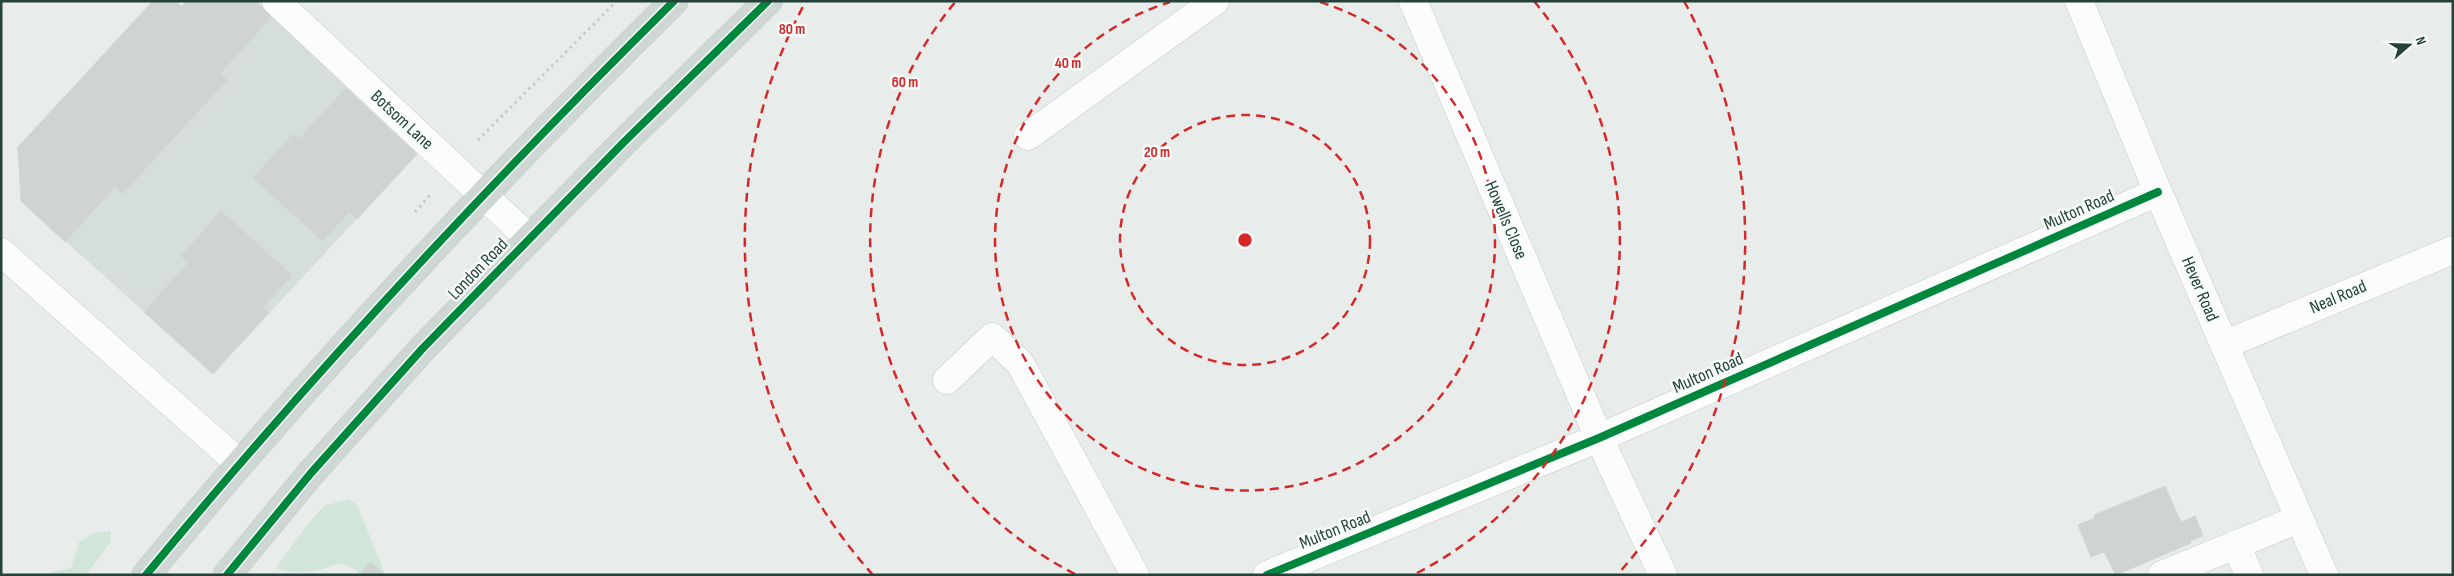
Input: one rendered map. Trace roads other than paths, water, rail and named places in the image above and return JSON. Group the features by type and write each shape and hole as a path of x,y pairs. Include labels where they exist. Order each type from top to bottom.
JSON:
{"main road":[{"path":"146,575 239,463 482,195 674,1"},
{"name":"London Road","path":"228,575 311,473 423,348 624,142 768,1"}],"street":[{"name":"Botsom Lane","path":"276,1 529,238"},
{"path":"1028,136 1215,1"},
{"name":"Howells Close","path":"1413,1 1599,438"},
{"name":"Hever Road","path":"2079,1 2158,192 2324,575"},
{"name":"Multon Road","path":"1267,575 1599,438 2158,192"},
{"name":"Neal Road","path":"2224,345 2453,250"},
{"path":"1,252 239,463"},
{"path":"947,380 992,336 1020,363 1135,575"},
{"path":"1599,438 1663,575"},
{"path":"2162,575 2299,519"},
{"path":"2236,544 2248,575"}]}
